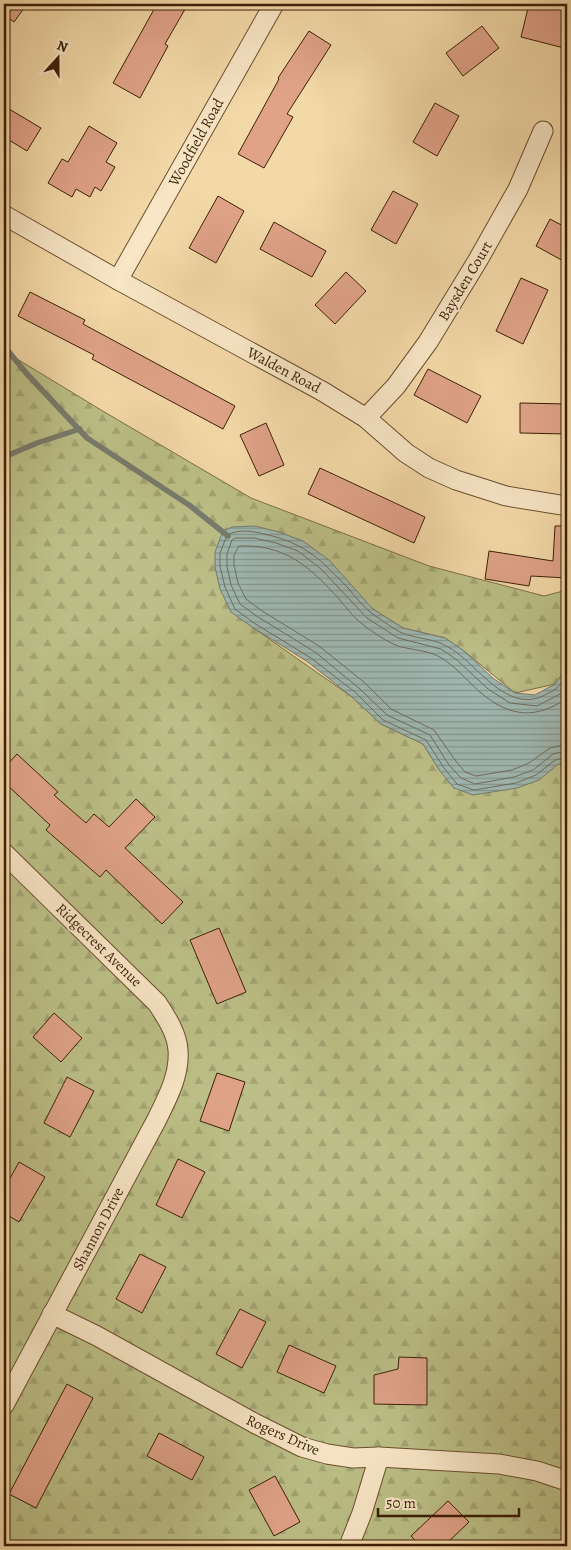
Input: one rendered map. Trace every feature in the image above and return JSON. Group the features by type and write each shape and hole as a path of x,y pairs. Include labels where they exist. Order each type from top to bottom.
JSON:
{"street":[{"name":"Woodfield Road","path":"118,280 274,4"},
{"name":"Baysden Court","path":"366,418 396,386 438,325 478,260 518,188 543,132"},
{"name":"Walden Road","path":"4,215 118,280 322,391 366,418 406,453 429,468 456,480 506,496 567,506"},
{"name":"Ridgecrest Avenue","path":"4,853 158,1003 171,1025 178,1048"},
{"name":"Shannon Drive","path":"4,1405 156,1121 176,1076 178,1048"},
{"name":"Rogers Drive","path":"52,1314 97,1336 256,1424 302,1447 353,1458 379,1457 499,1464 537,1470 567,1481"},
{"path":"348,1546 362,1512 379,1457"}],"green space":[{"path":"4,351 251,498 429,566 544,596 567,590 567,676 555,684 515,693 464,651 445,638 403,628 373,609 215,567 252,627 352,697 381,724 423,744 440,771 567,764 567,1546 4,1546"}],"water":[{"path":"255,526 303,541 329,560 373,609 403,628 445,638 464,651 494,679 515,693 535,695 555,684 567,667 567,762 557,765 539,780 517,788 473,795 454,788 440,771 423,744 381,724 352,697 308,662 231,612 220,589 215,567 215,552 223,531 232,527"}],"building":[{"path":"4,4 27,4 14,22 4,15"},
{"path":"157,4 188,4 165,44 168,46 140,98 113,83"},
{"path":"529,4 546,4 567,9 567,35 564,48 521,37"},
{"path":"482,26 499,48 463,76 446,53"},
{"path":"309,31 331,45 287,114 293,117 264,168 238,154 278,78"},
{"path":"435,103 459,116 437,156 413,142"},
{"path":"4,106 41,128 27,151 4,137"},
{"path":"89,126 117,143 106,162 115,167 101,191 95,187 90,197 76,189 72,197 48,183 62,159 68,162"},
{"path":"393,191 418,204 396,244 371,230"},
{"path":"218,196 244,211 216,263 189,248"},
{"path":"550,219 567,228 567,263 536,246"},
{"path":"274,222 326,251 312,277 260,249"},
{"path":"346,272 366,291 335,324 315,305"},
{"path":"521,278 548,290 523,344 496,331"},
{"path":"30,292 85,320 83,324 235,406 223,429 92,359 94,355 18,316"},
{"path":"428,369 481,396 467,423 414,395"},
{"path":"520,403 567,404 567,434 520,433"},
{"path":"266,423 284,465 259,476 240,435"},
{"path":"320,468 425,517 414,543 308,494"},
{"path":"555,526 567,526 567,578 531,576 529,586 485,579 489,551 553,561"},
{"path":"17,754 58,792 54,795 86,823 94,814 109,827 136,799 155,817 125,848 183,902 162,924 106,870 100,877 46,830 50,825 4,782 4,768"},
{"path":"219,928 246,992 217,1004 190,940"},
{"path":"54,1013 82,1038 61,1062 33,1037"},
{"path":"217,1073 245,1082 229,1131 200,1121"},
{"path":"67,1077 94,1091 70,1137 44,1123"},
{"path":"178,1159 205,1172 182,1218 156,1205"},
{"path":"19,1162 45,1177 19,1222 4,1213 4,1189"},
{"path":"140,1254 166,1267 142,1313 116,1299"},
{"path":"240,1309 266,1322 242,1368 216,1354"},
{"path":"289,1345 336,1366 324,1393 277,1372"},
{"path":"399,1357 427,1358 427,1405 374,1404 374,1375 398,1369"},
{"path":"67,1384 93,1398 36,1508 9,1494"},
{"path":"159,1433 204,1457 192,1480 147,1456"},
{"path":"275,1476 300,1522 274,1536 249,1490"},
{"path":"448,1501 469,1522 444,1546 420,1546 411,1536"}],"waterway":[{"path":"4,346 27,374 87,438 189,505 228,536"},
{"path":"4,457 37,443 80,429"}]}
